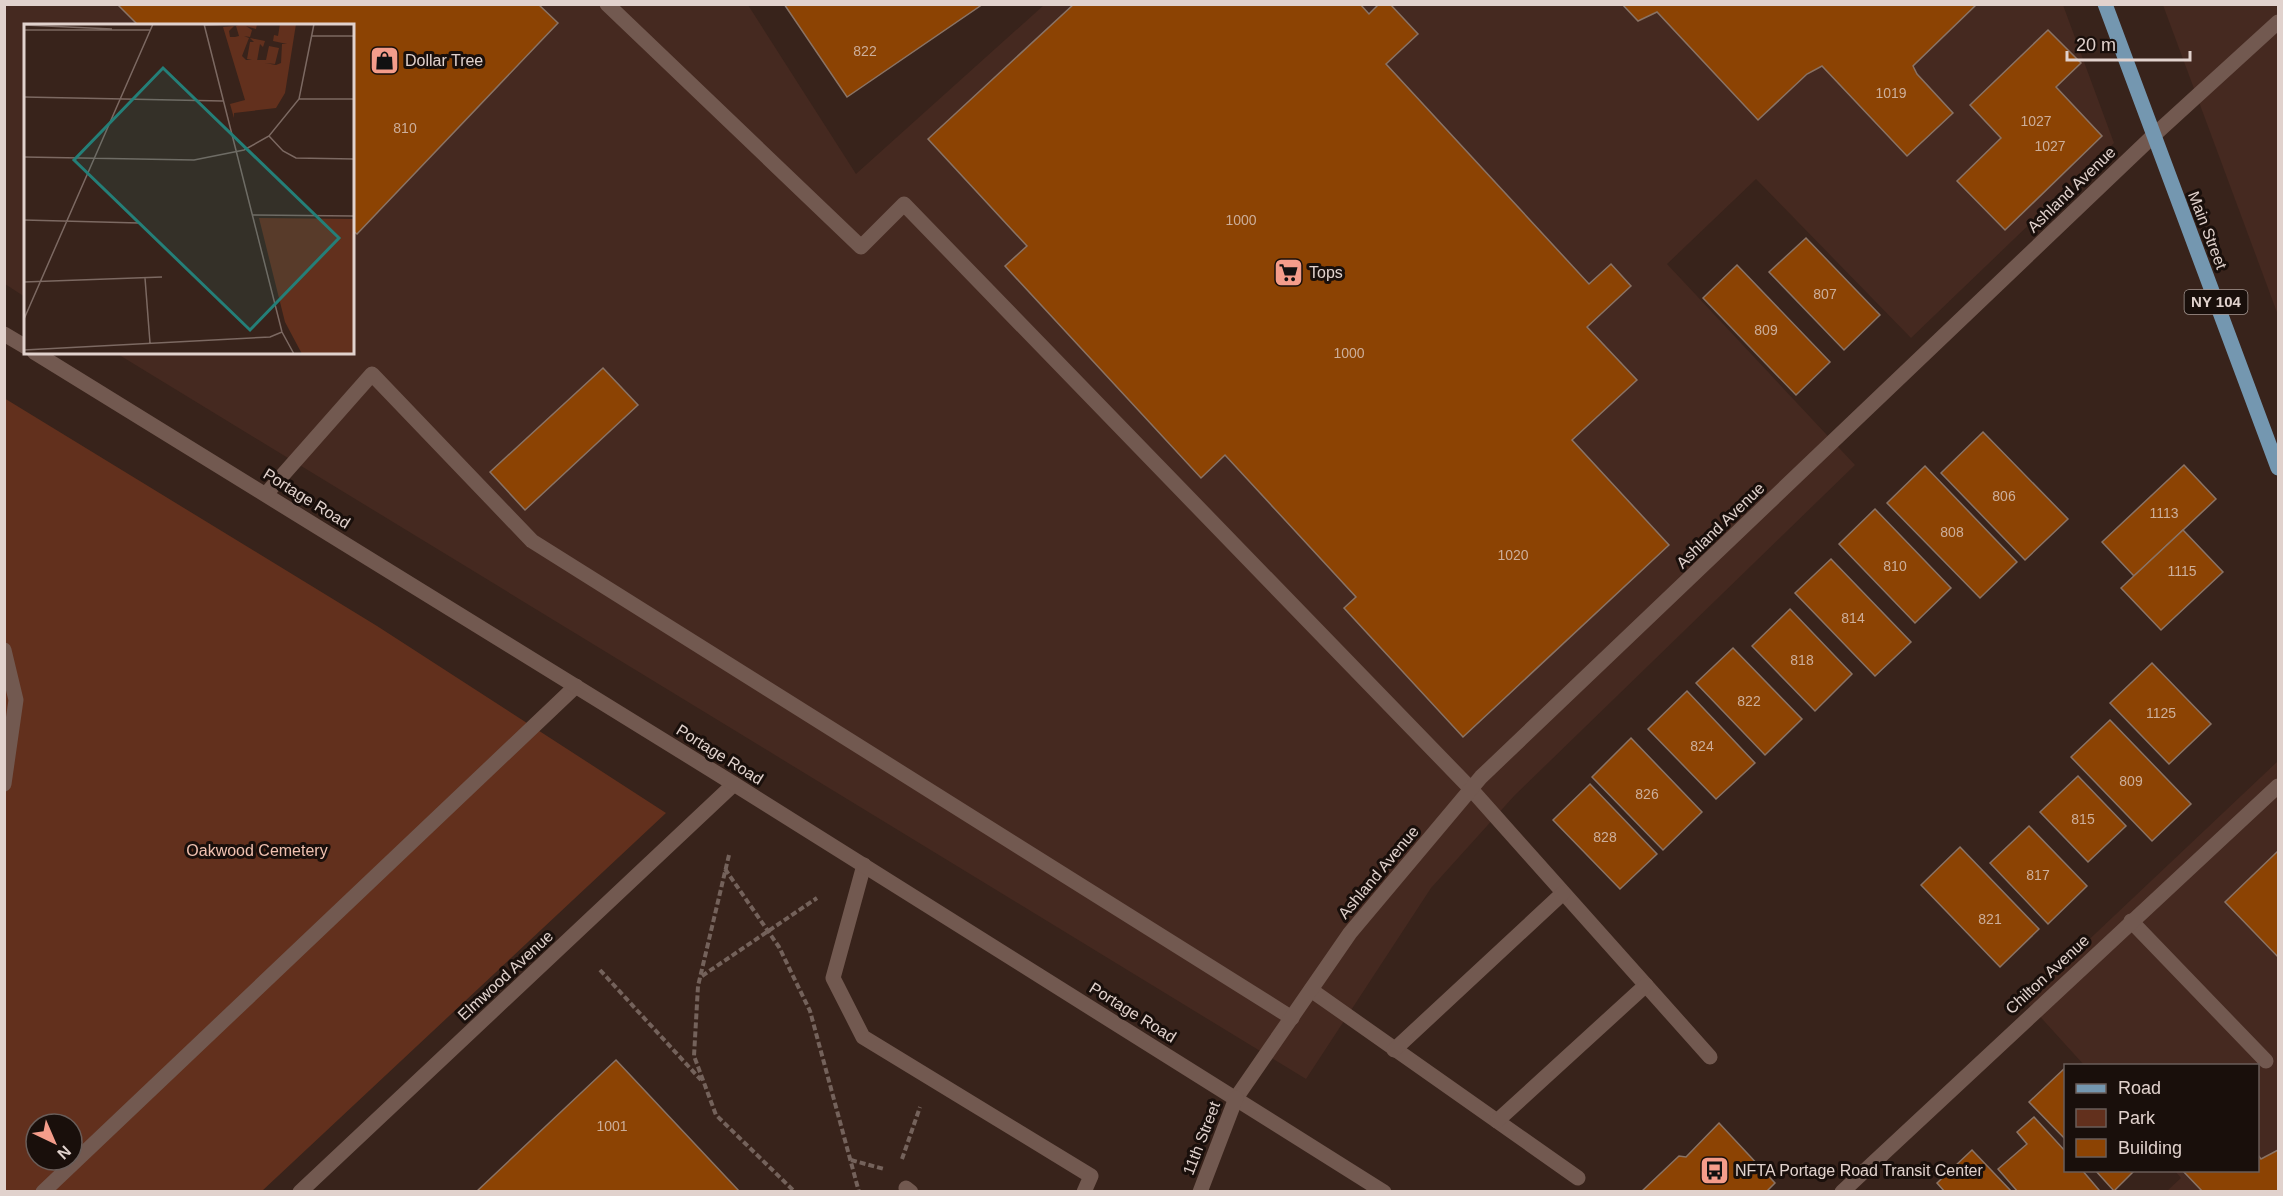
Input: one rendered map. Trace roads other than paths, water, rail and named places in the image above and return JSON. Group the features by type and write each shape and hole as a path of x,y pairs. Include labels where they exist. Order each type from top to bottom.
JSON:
{"main road":[{"name":"Main Street","path":"2105,4 2278,468"}],"street":[{"path":"607,4 861,247 904,204 1471,789 1710,1058"},
{"name":"Ashland Avenue","path":"1236,1098 1350,933 1471,789 2153,136 2278,22"},
{"path":"4,334 24,346"},
{"name":"Portage Road","path":"37,354 734,784 1384,1191"},
{"path":"267,494 372,374 532,541 1292,1018"},
{"path":"4,650 16,700 4,784"},
{"path":"43,1191 576,686"},
{"name":"Elmwood Avenue","path":"300,1191 734,784"},
{"name":"Chilton Avenue","path":"1842,1191 2278,786"},
{"path":"864,865 833,978 863,1037 1091,1176 1084,1191"},
{"path":"1394,1050 1563,893"},
{"path":"2131,921 2266,1061"},
{"path":"1497,1122 1646,985"},
{"path":"1311,990 1578,1178"},
{"name":"11th Street","path":"1200,1191 1236,1098"}],"place":[{"name":"Dollar Tree","path":"384,60"},
{"name":"Tops","path":"1288,272"},
{"name":"NFTA Portage Road Transit Center","path":"1714,1170"}],"park label":[{"name":"Oakwood Cemetery","path":"257,850"}]}
